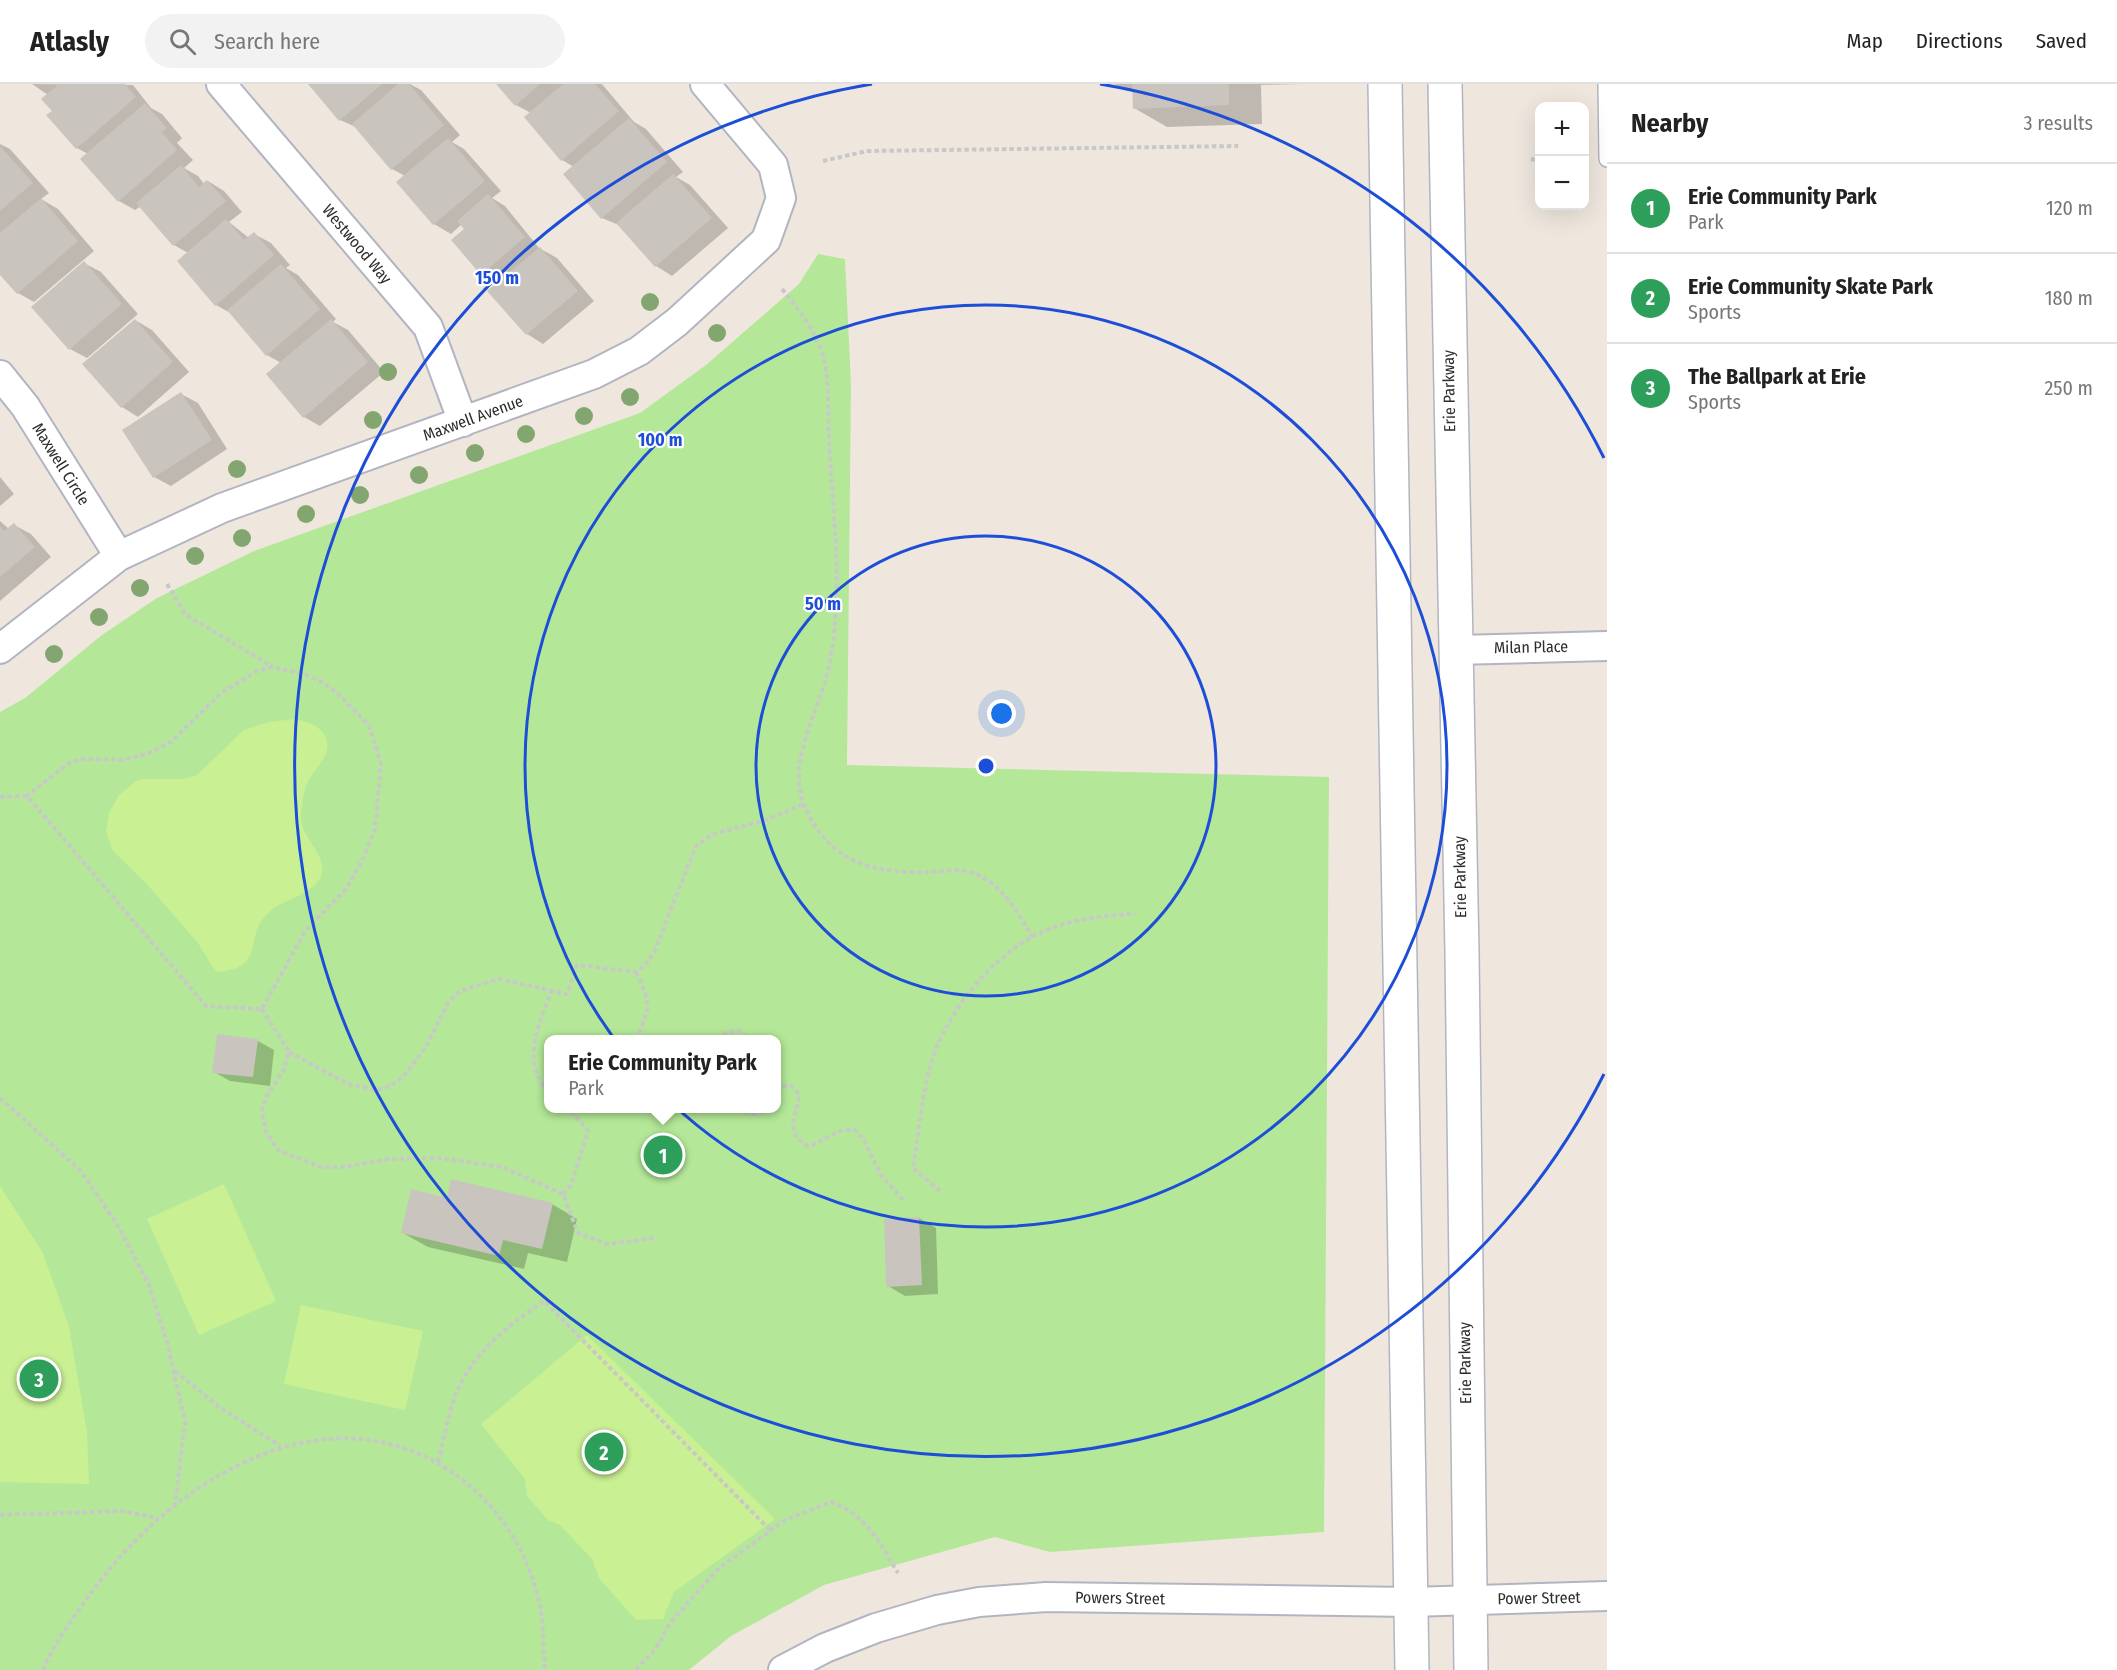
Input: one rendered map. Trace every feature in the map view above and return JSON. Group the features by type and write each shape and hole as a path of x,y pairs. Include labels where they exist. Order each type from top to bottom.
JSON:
{"main road":[{"path":"1386,84 1412,1670"},
{"name":"Erie Parkway","path":"1445,84 1471,1670"}],"street":[{"name":"Westwood Way","path":"221,84 428,327 463,422"},
{"name":"Maxwell Avenue","path":"0,650 119,556 222,508 594,374 639,351 677,322 766,240 781,198 773,165 705,84"},
{"name":"Maxwell Circle","path":"0,375 25,406 119,556"},
{"name":"Milan Place","path":"1455,650 1607,646"},
{"name":"Power Street","path":"1470,1599 1607,1596"},
{"name":"Powers Street","path":"783,1670 825,1648 876,1629 937,1610 979,1602 1046,1597 1410,1602 1470,1599"}],"lane":[{"path":"1606,84 1607,159"}],"path":[{"path":"823,161 867,151 1238,146"},
{"path":"782,289 805,318 822,352 827,388 837,582 836,628 829,668 800,763 799,781 804,804 823,839 836,852 854,860 878,869 904,873 961,869 979,875 998,887 1033,937"},
{"path":"167,584 186,615 273,667 324,682 359,713 369,726 381,764 375,829 362,861 346,889 305,931 262,1009"},
{"path":"0,796 27,796 69,763 82,759 121,760 147,754 171,742 221,693 257,671 273,667"},
{"path":"27,796 206,1006 262,1009"},
{"path":"262,1009 289,1052 348,1084 376,1090 390,1086 403,1077 426,1047 448,1003 460,991 499,979 567,994 578,965 636,972 647,963 654,952 696,846 713,834 763,821 804,804"},
{"path":"940,1191 913,1168 931,1064 940,1040 973,990 1009,952 1033,937 1080,920 1109,915 1135,914"},
{"path":"636,972 649,999 648,1010 638,1035"},
{"path":"544,1085 536,1074 533,1062 539,1025 552,990"},
{"path":"724,1035 738,1030 744,1035"},
{"path":"289,1052 283,1072 267,1095 262,1110 265,1130 278,1150 321,1167 343,1167 391,1159 439,1158 502,1167 563,1194 578,1233 608,1244 656,1238"},
{"path":"781,1087 791,1086 799,1094 792,1122 801,1142 808,1146 846,1128 855,1130 864,1140 881,1175 903,1200"},
{"path":"0,1098 80,1170 117,1224 148,1285 174,1371 185,1422 175,1504"},
{"path":"563,1194 571,1185 588,1131 572,1113"},
{"path":"438,1462 453,1404 466,1374 490,1346 519,1318 544,1301 771,1531"},
{"path":"174,1371 218,1406 280,1446"},
{"path":"43,1670 73,1618 115,1560 157,1518 228,1470 280,1446 330,1437 370,1440 438,1462 472,1487 507,1523 527,1566 540,1607 545,1670"},
{"path":"636,1670 656,1648 670,1623 718,1569 785,1521 831,1502 850,1508 869,1527 898,1573"},
{"path":"0,1515 122,1510 157,1518"}],"green space":[{"path":"818,254 845,259 851,385 847,765 1329,777 1324,1532 1050,1552 995,1537 824,1585 731,1636 689,1670 0,1670 0,712 25,698 102,635 157,598 254,551 640,413 706,365 799,284"},
{"path":"295,719 319,728 327,741 326,753 306,786 301,814 302,825 320,859 322,873 313,886 268,913 260,923 252,950 242,965 216,972 198,943 145,882 113,851 106,832 109,813 119,795 136,781 184,779 197,775 244,730 269,722"},
{"path":"224,1184 276,1301 199,1335 147,1219"},
{"path":"0,1186 43,1253 69,1327 87,1432 89,1484 0,1482"},
{"path":"301,1305 423,1331 405,1410 284,1384"},
{"path":"587,1335 775,1519 674,1592 663,1619 636,1620 599,1578 592,1559 560,1525 548,1520 527,1496 525,1479 481,1424"}],"building":[{"path":"59,84 125,84 136,97 76,149 46,115 52,111 41,99"},
{"path":"308,84 382,84 339,121"},
{"path":"398,84 409,84 444,125 391,170 352,124"},
{"path":"496,84 540,84 515,106"},
{"path":"563,84 595,84 619,111 561,161 524,117"},
{"path":"1132,84 1229,84 1229,105 1133,109"},
{"path":"145,103 167,128 162,132 177,150 118,202 80,159"},
{"path":"629,118 667,162 601,219 563,174"},
{"path":"448,138 485,181 433,225 396,182"},
{"path":"0,146 33,183 0,211"},
{"path":"181,165 199,187 207,180 226,201 173,246 136,203"},
{"path":"673,174 712,218 655,267 616,223"},
{"path":"488,194 525,237 481,275 451,240 464,229 457,221"},
{"path":"41,198 78,241 17,294 0,275 0,233"},
{"path":"226,219 244,240 254,232 274,255 215,306 177,261"},
{"path":"540,247 578,291 526,335 487,291"},
{"path":"84,261 122,304 69,350 31,307"},
{"path":"281,264 320,309 266,356 227,310"},
{"path":"135,319 173,362 121,408 82,364"},
{"path":"331,319 368,362 303,418 266,374"},
{"path":"181,392 212,440 153,478 122,430"},
{"path":"14,523 35,547 0,577 0,526 4,531"},
{"path":"217,1034 258,1039 253,1077 212,1073"},
{"path":"451,1179 553,1203 542,1249 503,1240 499,1256 401,1233 411,1189 447,1198"},
{"path":"919,1217 922,1285 886,1287 884,1219"}],"place":[{"name":"Erie Community Park","path":"663,1155"},
{"name":"The Ballpark at Erie","path":"39,1379"},
{"name":"Erie Community Skate Park","path":"604,1452"}]}
